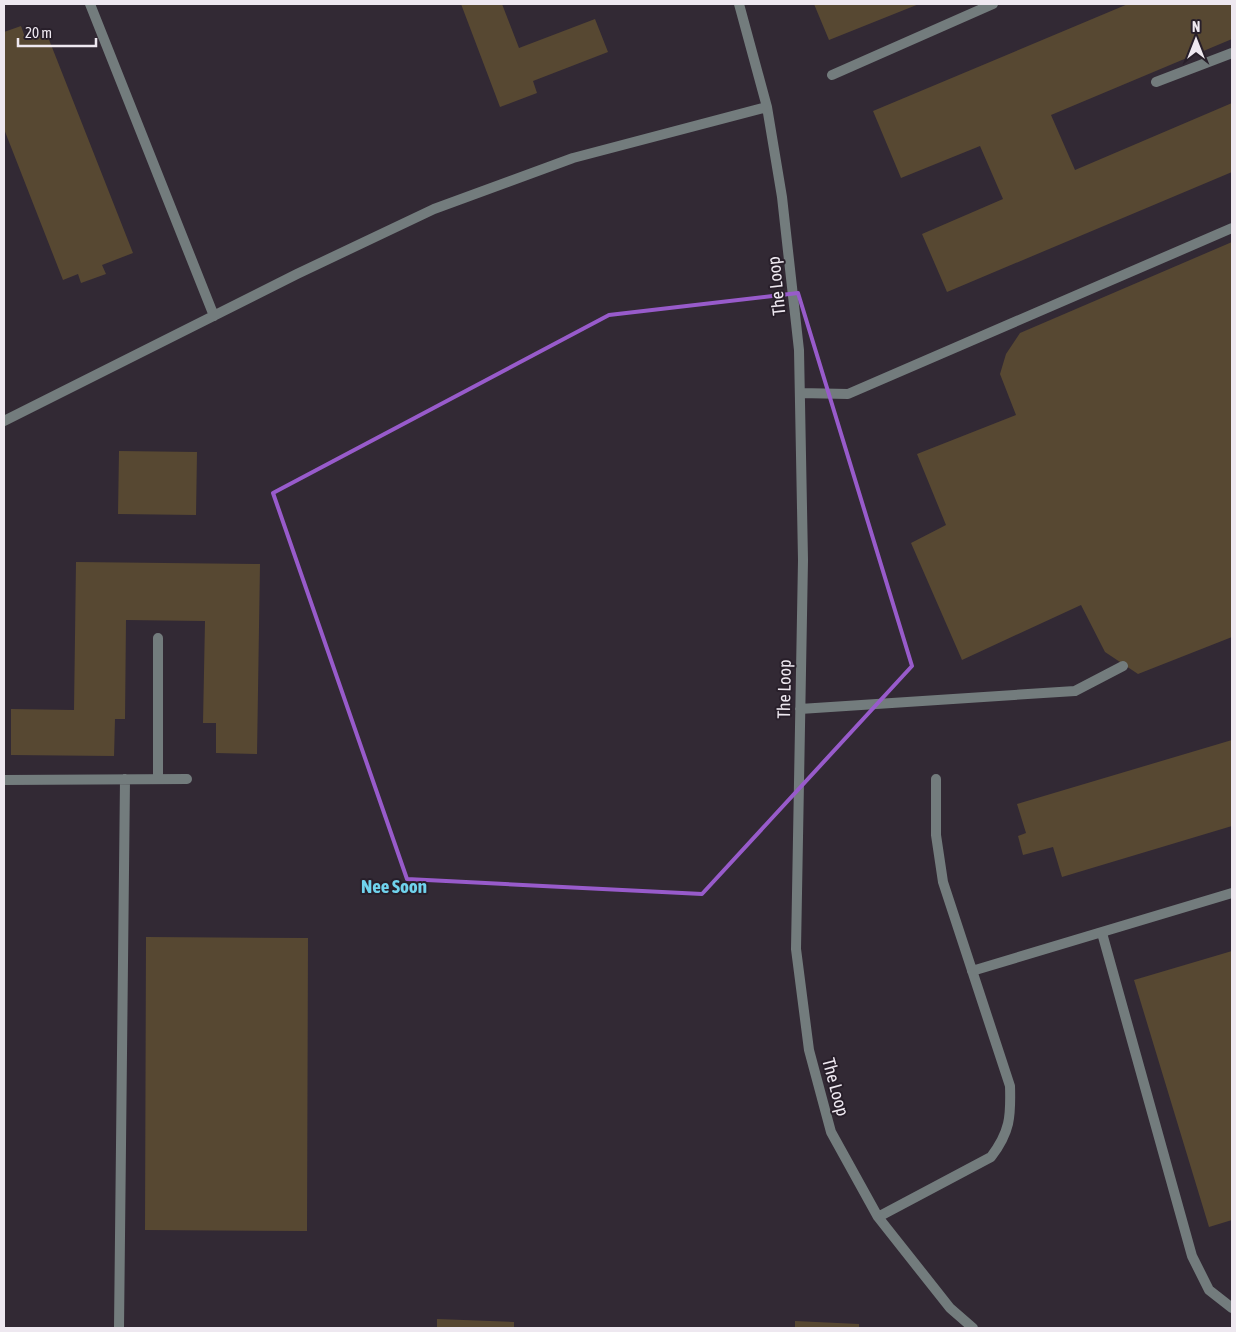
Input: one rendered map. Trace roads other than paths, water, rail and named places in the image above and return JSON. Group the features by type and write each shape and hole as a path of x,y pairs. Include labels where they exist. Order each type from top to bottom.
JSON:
{"lane":[{"path":"90,4 214,316"},
{"name":"The Loop","path":"739,4 767,107 783,207 799,350 803,560 796,949 809,1050 831,1132 878,1217 950,1308 974,1328"},
{"path":"832,75 993,4"},
{"path":"1156,82 1232,53"},
{"path":"4,421 434,209 573,158 767,107"},
{"path":"800,394 848,394 1232,228"},
{"path":"158,638 158,780"},
{"path":"800,709 1075,691 1123,666"},
{"path":"4,780 187,780"},
{"path":"119,1328 125,780"},
{"path":"878,1217 991,1157 1002,1142 1011,1116 1010,1086 943,882 936,834 936,780"},
{"path":"972,971 1232,893"},
{"path":"1102,933 1192,1256 1209,1290 1232,1308"}],"district":[{"name":"Nee Soon","path":"394,886"}]}
